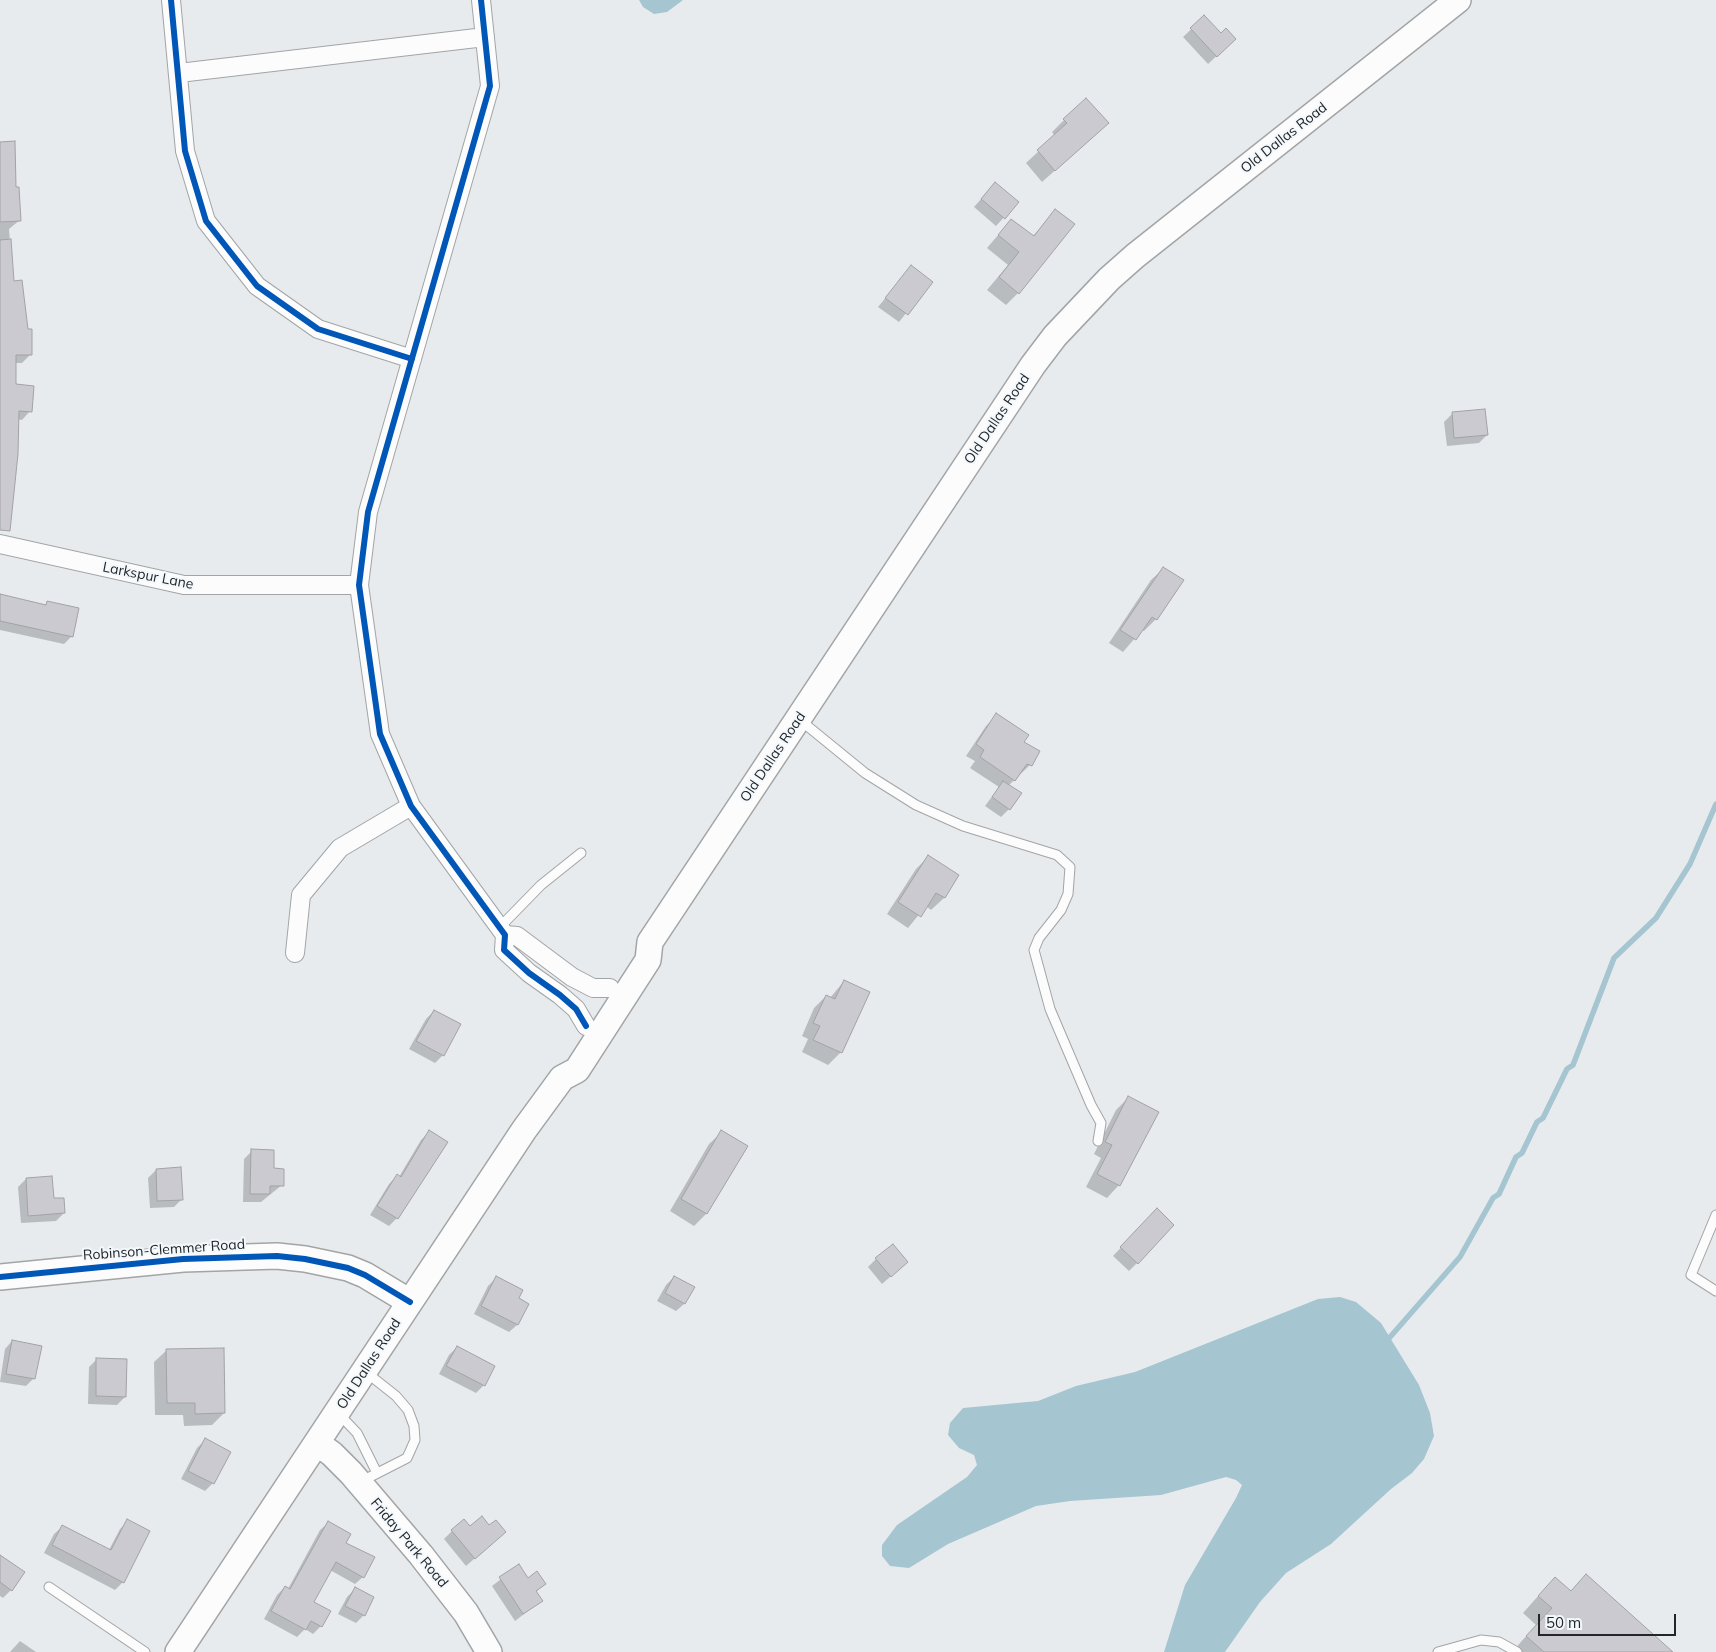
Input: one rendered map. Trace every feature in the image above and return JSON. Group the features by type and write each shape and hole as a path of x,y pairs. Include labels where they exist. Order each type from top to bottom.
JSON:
{"main road":[{"name":"Old Dallas Road","path":"178,1652 524,1130 562,1078 577,1070 648,960 650,942 1033,365 1073,315 1135,256 1458,0"},
{"name":"Old Dallas Road","path":"562,1078 564,1060 610,988 637,949 650,942"},
{"name":"Robinson-Clemmer Road","path":"0,1277 183,1259 277,1256 304,1259 348,1268 365,1275 410,1302"},
{"name":"Friday Park Road","path":"317,1443 368,1478 421,1555 466,1613 489,1652"}],"street":[{"path":"171,0 185,151 206,221 257,286 318,329 412,359"},
{"path":"480,0 490,86 368,512 359,585 380,734 411,806 502,932 504,950 529,973 576,1009 586,1026"},
{"path":"179,72 485,37"},
{"name":"Larkspur Lane","path":"0,544 184,585 359,585"},
{"path":"295,953 301,895 340,848 411,806"},
{"path":"502,932 517,936 572,977 593,988 610,988"}],"lane":[{"path":"798,718 865,773 916,804 963,826 1057,855 1070,867 1068,894 1061,910 1039,938 1034,950 1050,1009 1091,1105 1101,1123 1098,1141"},
{"path":"502,932 541,885 581,853"},
{"path":"1716,1215 1691,1275 1716,1291"},
{"path":"337,1412 357,1434 368,1478 407,1458 415,1440 414,1426 408,1410 396,1396 364,1371"},
{"path":"49,1587 145,1652"},
{"path":"1438,1652 1481,1640 1500,1642 1517,1652"}],"water":[{"path":"639,0 683,0 667,12 654,14 643,7"},
{"path":"1340,1297 1356,1302 1381,1323 1419,1385 1430,1413 1434,1436 1424,1459 1412,1473 1391,1489 1331,1544 1286,1573 1260,1602 1225,1652 1164,1652 1185,1585 1242,1485 1236,1480 1226,1477 1161,1495 1070,1501 1036,1506 948,1544 909,1568 890,1566 882,1556 882,1545 897,1525 967,1477 977,1465 974,1455 959,1448 948,1435 950,1423 963,1408 1038,1401 1076,1386 1135,1372 1318,1299"}],"building":[{"path":"1204,15 1221,33 1226,28 1236,39 1217,57 1190,28"},
{"path":"1086,98 1109,123 1055,171 1037,150 1067,123 1063,119"},
{"path":"15,141 16,187 19,187 21,221 0,222 0,142"},
{"path":"995,182 1019,202 1005,219 981,199"},
{"path":"1055,209 1075,224 1019,294 999,277 1019,252 998,235 1011,219 1034,236"},
{"path":"11,239 14,281 22,280 28,329 32,329 32,355 16,355 16,384 34,386 32,412 19,411 18,454 10,531 0,530 0,240"},
{"path":"911,265 933,282 908,315 885,298"},
{"path":"1485,409 1488,435 1454,438 1452,412"},
{"path":"1163,567 1184,580 1157,620 1152,617 1136,640 1120,630"},
{"path":"0,594 46,605 47,601 79,608 73,637 0,621"},
{"path":"996,713 1029,735 1024,742 1040,751 1032,766 1027,764 1015,781 980,757 984,750 976,744"},
{"path":"1003,781 1022,793 1010,810 992,797"},
{"path":"928,855 959,875 945,898 936,893 921,917 898,902"},
{"path":"844,980 870,992 842,1053 813,1040 820,1026 813,1023 826,995 835,999"},
{"path":"434,1010 461,1024 444,1056 416,1041"},
{"path":"1128,1096 1159,1112 1120,1186 1097,1174 1112,1145 1105,1142"},
{"path":"429,1130 448,1142 398,1219 377,1206 397,1174 401,1177"},
{"path":"721,1130 748,1146 707,1214 681,1199"},
{"path":"251,1149 274,1150 274,1168 284,1169 284,1186 270,1186 270,1194 250,1194"},
{"path":"181,1167 183,1200 157,1201 156,1169"},
{"path":"52,1176 54,1198 64,1198 65,1213 28,1216 26,1178"},
{"path":"1157,1208 1174,1225 1138,1264 1120,1247"},
{"path":"893,1244 908,1262 891,1277 875,1258"},
{"path":"496,1276 523,1290 519,1298 529,1304 518,1325 481,1306"},
{"path":"674,1276 695,1287 685,1304 665,1293"},
{"path":"12,1340 42,1346 35,1379 6,1374"},
{"path":"457,1346 495,1366 485,1386 446,1366"},
{"path":"224,1348 225,1413 195,1414 195,1403 167,1403 166,1349"},
{"path":"96,1358 127,1359 126,1397 96,1396"},
{"path":"205,1438 231,1452 214,1484 188,1471"},
{"path":"482,1516 489,1525 496,1520 506,1532 475,1559 451,1530 464,1519 470,1526"},
{"path":"127,1519 150,1531 124,1583 52,1545 62,1525 111,1550"},
{"path":"328,1521 351,1534 346,1543 375,1557 364,1578 336,1562 314,1602 331,1611 322,1627 311,1621 306,1630 271,1611 285,1586 290,1589"},
{"path":"0,1555 25,1572 12,1591 0,1582"},
{"path":"519,1564 528,1578 537,1571 546,1584 536,1591 543,1601 523,1614 499,1577"},
{"path":"1586,1574 1673,1652 1544,1652 1526,1636 1552,1608 1538,1596 1555,1577 1571,1591"},
{"path":"355,1587 374,1597 365,1616 345,1606"}],"waterway":[{"path":"1384,1344 1460,1257 1493,1198 1499,1194 1516,1157 1522,1153 1537,1122 1543,1118 1567,1069 1573,1065 1614,958 1656,918 1690,864 1716,804"}],"cycle path":[{"path":"171,0 185,151 206,221 257,286 318,329 412,359"},
{"path":"481,0 490,86 368,512 359,585 380,734 411,806 505,935 504,950 529,973 576,1009 586,1026"},
{"path":"0,1277 183,1259 277,1256 305,1259 348,1268 365,1275 410,1302"}]}
